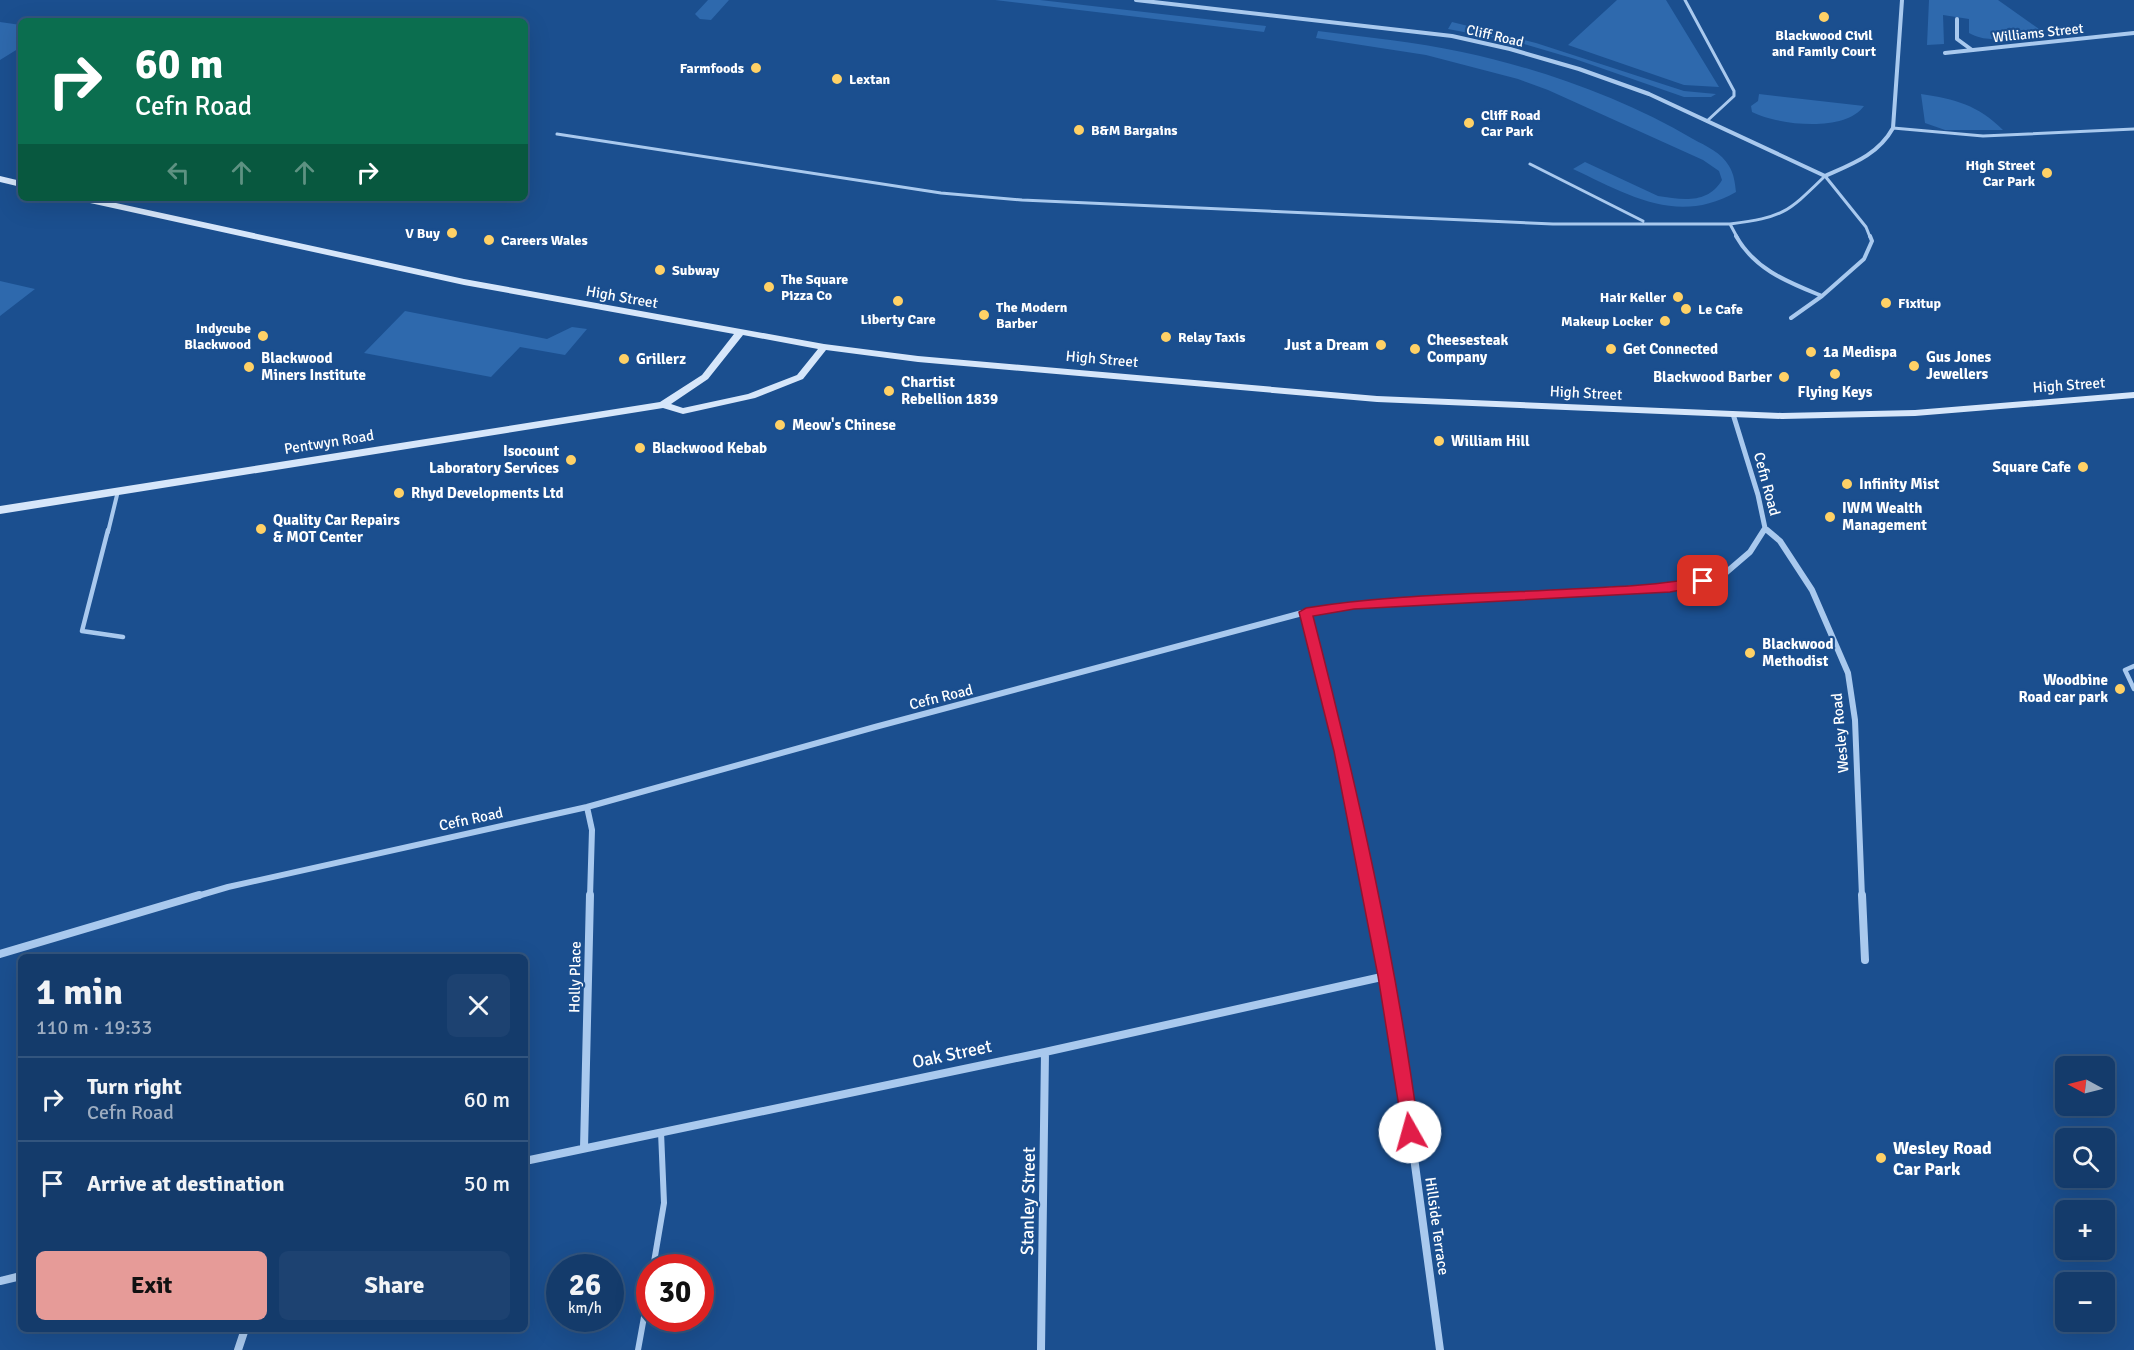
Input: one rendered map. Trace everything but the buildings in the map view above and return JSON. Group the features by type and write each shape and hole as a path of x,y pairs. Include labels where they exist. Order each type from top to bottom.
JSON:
{"main road":[{"path":"0,179 18,183"},
{"name":"High Street","path":"95,201 464,282 740,333 918,359 1377,399 1782,416 1916,413 2134,395"},
{"name":"Pentwyn Road","path":"0,510 663,405 705,377 740,333"},
{"name":"Pentwyn Road","path":"663,405 683,411 751,396 800,377 824,347"}],"street":[{"name":"Cliff Road","path":"1136,0 1452,36 1510,49 1580,69 1649,94 1825,176"},
{"path":"1825,176 1876,152 1886,142 1893,128 1902,0"},
{"path":"1957,19 1957,39 1972,50"},
{"name":"Williams Street","path":"1945,53 2134,33"},
{"name":"Cefn Road","path":"0,954 228,887 587,807 1306,612 1354,605 1679,586 1722,576 1750,552 1765,528 1758,495 1733,414"},
{"name":"Wesley Road","path":"1765,528 1780,541 1812,590 1848,673 1855,720 1865,960"},
{"name":"Hillside Terrace","path":"1306,612 1341,751 1386,976 1401,1062 1440,1350"},
{"name":"Holly Place","path":"584,1148 592,830 587,807"},
{"name":"Oak Street","path":"528,1160 1045,1052 1386,976"},
{"name":"Stanley Street","path":"1041,1350 1045,1052"},
{"path":"0,1281 18,1277"},
{"path":"238,1350 244,1332"}],"lane":[{"path":"1685,0 1692,17 1734,91 1734,96 1707,121"},
{"path":"1893,128 1944,136 2019,137 2134,129"},
{"path":"556,134 941,193 1022,200 1553,224 1730,224 1763,220 1791,209 1825,176 1866,227 1872,242 1864,259 1822,296 1791,318"},
{"path":"1530,164 1646,223"},
{"path":"1730,224 1756,265 1822,296"},
{"path":"118,491 82,631 123,638"},
{"path":"2134,666 2125,670 2134,689"},
{"path":"655,1254 664,1203 661,1132"},
{"path":"638,1350 641,1332"}],"shaded area":[{"path":"708,0 729,0 711,20 700,19 695,14"},
{"path":"995,0 1040,0 1266,26 1264,32"},
{"path":"1617,0 1666,0 1719,87 1684,85 1568,45"},
{"path":"1929,0 1998,0 2039,29 2017,32 2015,35 2003,38 1987,39 1969,33 1969,19 1943,15 1944,44 1927,45"},
{"path":"0,22 18,25 18,49 0,60"},
{"path":"1452,22 1536,43 1684,91 1716,94 1711,97 1684,97 1521,43 1448,29"},
{"path":"1318,31 1462,52 1522,67 1581,86 1639,110 1713,150 1726,161 1731,169 1736,192 1714,202 1693,206 1653,203 1633,196 1573,169 1585,162 1658,196 1677,199 1702,197 1716,188 1722,180 1719,171 1703,160 1548,90 1518,79 1426,55 1316,38"},
{"path":"1759,94 1864,106 1855,115 1842,120 1811,124 1794,123 1763,117 1752,112 1751,106 1758,101"},
{"path":"1921,94 1965,104 1994,121 2003,130 1945,130 1925,123"},
{"path":"0,281 35,289 0,316"},
{"path":"405,311 547,339 572,327 587,329 565,355 520,347 491,377 364,353"}],"place":[{"name":"Blackwood Civil and Family Court","path":"1824,17"},
{"name":"Farmfoods","path":"756,68"},
{"name":"Lextan","path":"837,79"},
{"name":"Cliff Road Car Park","path":"1469,123"},
{"name":"B&M Bargains","path":"1079,130"},
{"name":"High Street Car Park","path":"2047,173"},
{"name":"V Buy","path":"452,233"},
{"name":"Careers Wales","path":"489,240"},
{"name":"Subway","path":"660,270"},
{"name":"The Square Pizza Co","path":"769,287"},
{"name":"Hair Keller","path":"1678,297"},
{"name":"Liberty Care","path":"898,301"},
{"name":"Fixitup","path":"1886,303"},
{"name":"Le Cafe","path":"1686,309"},
{"name":"The Modern Barber","path":"984,315"},
{"name":"Makeup Locker","path":"1665,321"},
{"name":"Indycube Blackwood","path":"263,336"},
{"name":"Relay Taxis","path":"1166,337"},
{"name":"Just a Dream","path":"1381,345"},
{"name":"Cheesesteak Company","path":"1415,349"},
{"name":"Get Connected","path":"1611,349"},
{"name":"1a Medispa","path":"1811,352"},
{"name":"Grillerz","path":"624,359"},
{"name":"Gus Jones Jewellers","path":"1914,366"},
{"name":"Blackwood Miners Institute","path":"249,367"},
{"name":"Flying Keys","path":"1835,374"},
{"name":"Blackwood Barber","path":"1784,377"},
{"name":"Chartist Rebellion 1839","path":"889,391"},
{"name":"Meow's Chinese","path":"780,425"},
{"name":"William Hill","path":"1439,441"},
{"name":"Blackwood Kebab","path":"640,448"},
{"name":"Isocount Laboratory Services","path":"571,460"},
{"name":"Square Cafe","path":"2083,467"},
{"name":"Infinity Mist","path":"1847,484"},
{"name":"Rhyd Developments Ltd","path":"399,493"},
{"name":"IWM Wealth Management","path":"1830,517"},
{"name":"Quality Car Repairs & MOT Center","path":"261,529"},
{"name":"Blackwood Methodist","path":"1750,653"},
{"name":"Woodbine Road car park","path":"2120,689"},
{"name":"Wesley Road Car Park","path":"1881,1158"}],"route":[{"path":"1410,1132 1386,976 1341,751 1306,612 1354,605 1670,588 1703,581"}]}
